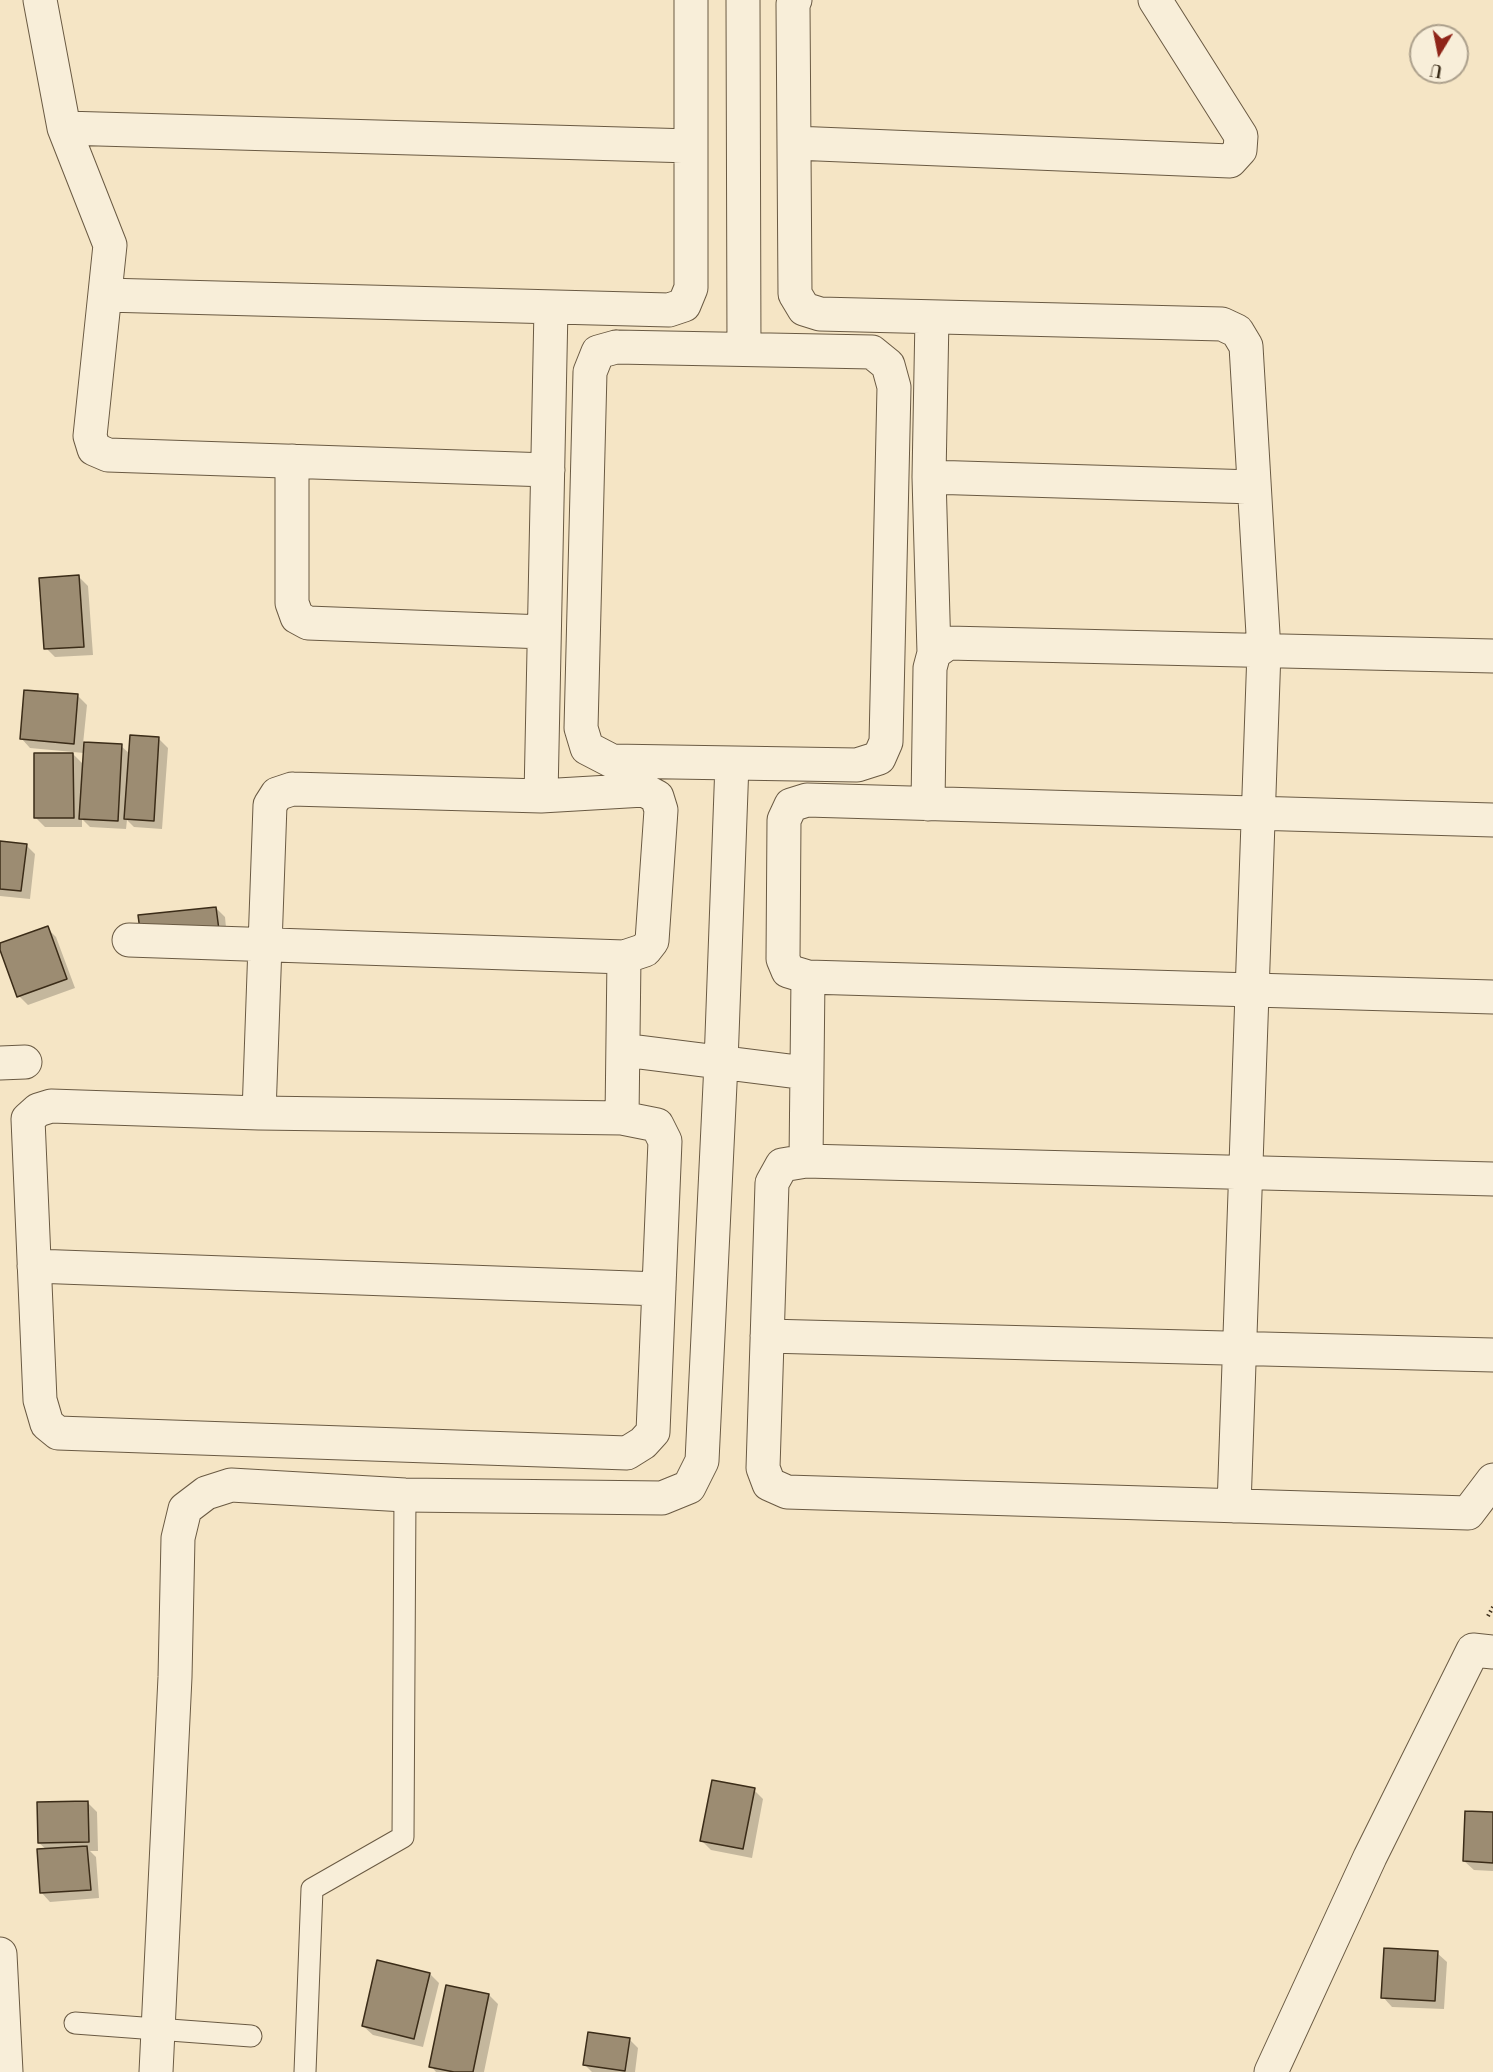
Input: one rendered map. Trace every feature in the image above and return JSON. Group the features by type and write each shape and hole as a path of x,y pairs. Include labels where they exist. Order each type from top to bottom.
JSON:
{"street":[{"path":"40,0 64,128 110,245 90,436 94,449 108,454 548,470"},
{"path":"105,295 551,308 669,310 684,305 691,288 691,0"},
{"path":"744,0 744,349"},
{"path":"795,0 795,294 804,309 820,314 1222,324 1237,331 1245,346 1264,651 1234,1506"},
{"path":"794,143 1230,161 1240,150 1241,136 1155,0"},
{"path":"64,128 692,146"},
{"path":"541,796 551,308"},
{"path":"928,804 930,668 934,653 929,477 932,317"},
{"path":"616,347 872,352 888,365 894,387 886,742 879,758 857,765 732,763 612,761 587,748 581,728 590,372 598,352 616,347"},
{"path":"292,461 292,603 297,617 308,623 544,632"},
{"path":"929,477 1254,487"},
{"path":"934,653 948,643 1493,656"},
{"path":"156,2072 174,1688 178,1538 185,1509 206,1493 231,1485 405,1495 662,1498 688,1487 702,1461 721,1063 732,763"},
{"path":"129,940 265,945 624,957 645,950 652,941 661,810 657,797 644,790 541,796 292,789 277,794 270,805 265,945 259,1113"},
{"path":"1493,820 807,800 791,805 784,820 783,959 788,971 808,977 1493,997"},
{"path":"622,1118 624,957"},
{"path":"806,1161 808,977"},
{"path":"623,1050 806,1073"},
{"path":"51,1106 259,1113 622,1118 657,1125 665,1140 653,1432 643,1443 627,1453 58,1433 47,1424 40,1400 28,1119 38,1110 51,1106"},
{"path":"1493,1179 806,1161 782,1165 772,1183 763,1468 769,1484 787,1492 1468,1513 1493,1480"},
{"path":"34,1266 659,1289"},
{"path":"767,1336 1493,1355"},
{"path":"1271,2072 1370,1857 1473,1650 1493,1652"},
{"path":"0,1954 6,2072"}],"lane":[{"path":"305,2072 312,1889 403,1837 405,1495"},
{"path":"75,2024 251,2036"}],"building":[{"path":"79,575 84,647 44,649 39,578"},
{"path":"24,690 78,694 74,744 20,739"},
{"path":"130,735 159,737 154,821 124,819"},
{"path":"84,742 122,744 118,821 79,819"},
{"path":"34,753 73,753 74,818 34,818"},
{"path":"0,841 27,844 21,891 0,889"},
{"path":"216,907 219,930 141,938 138,915"},
{"path":"48,926 67,979 17,997 0,950 0,943"},
{"path":"712,1780 755,1788 743,1849 700,1841"},
{"path":"88,1801 89,1842 38,1843 37,1802"},
{"path":"1465,1811 1493,1812 1493,1863 1463,1861"},
{"path":"87,1846 91,1890 40,1893 37,1849"},
{"path":"1384,1948 1438,1951 1435,2001 1381,1998"},
{"path":"377,1960 430,1973 414,2039 362,2026"},
{"path":"446,1985 489,1994 473,2072 454,2072 429,2067"},
{"path":"588,2032 630,2038 625,2071 583,2065"}]}
